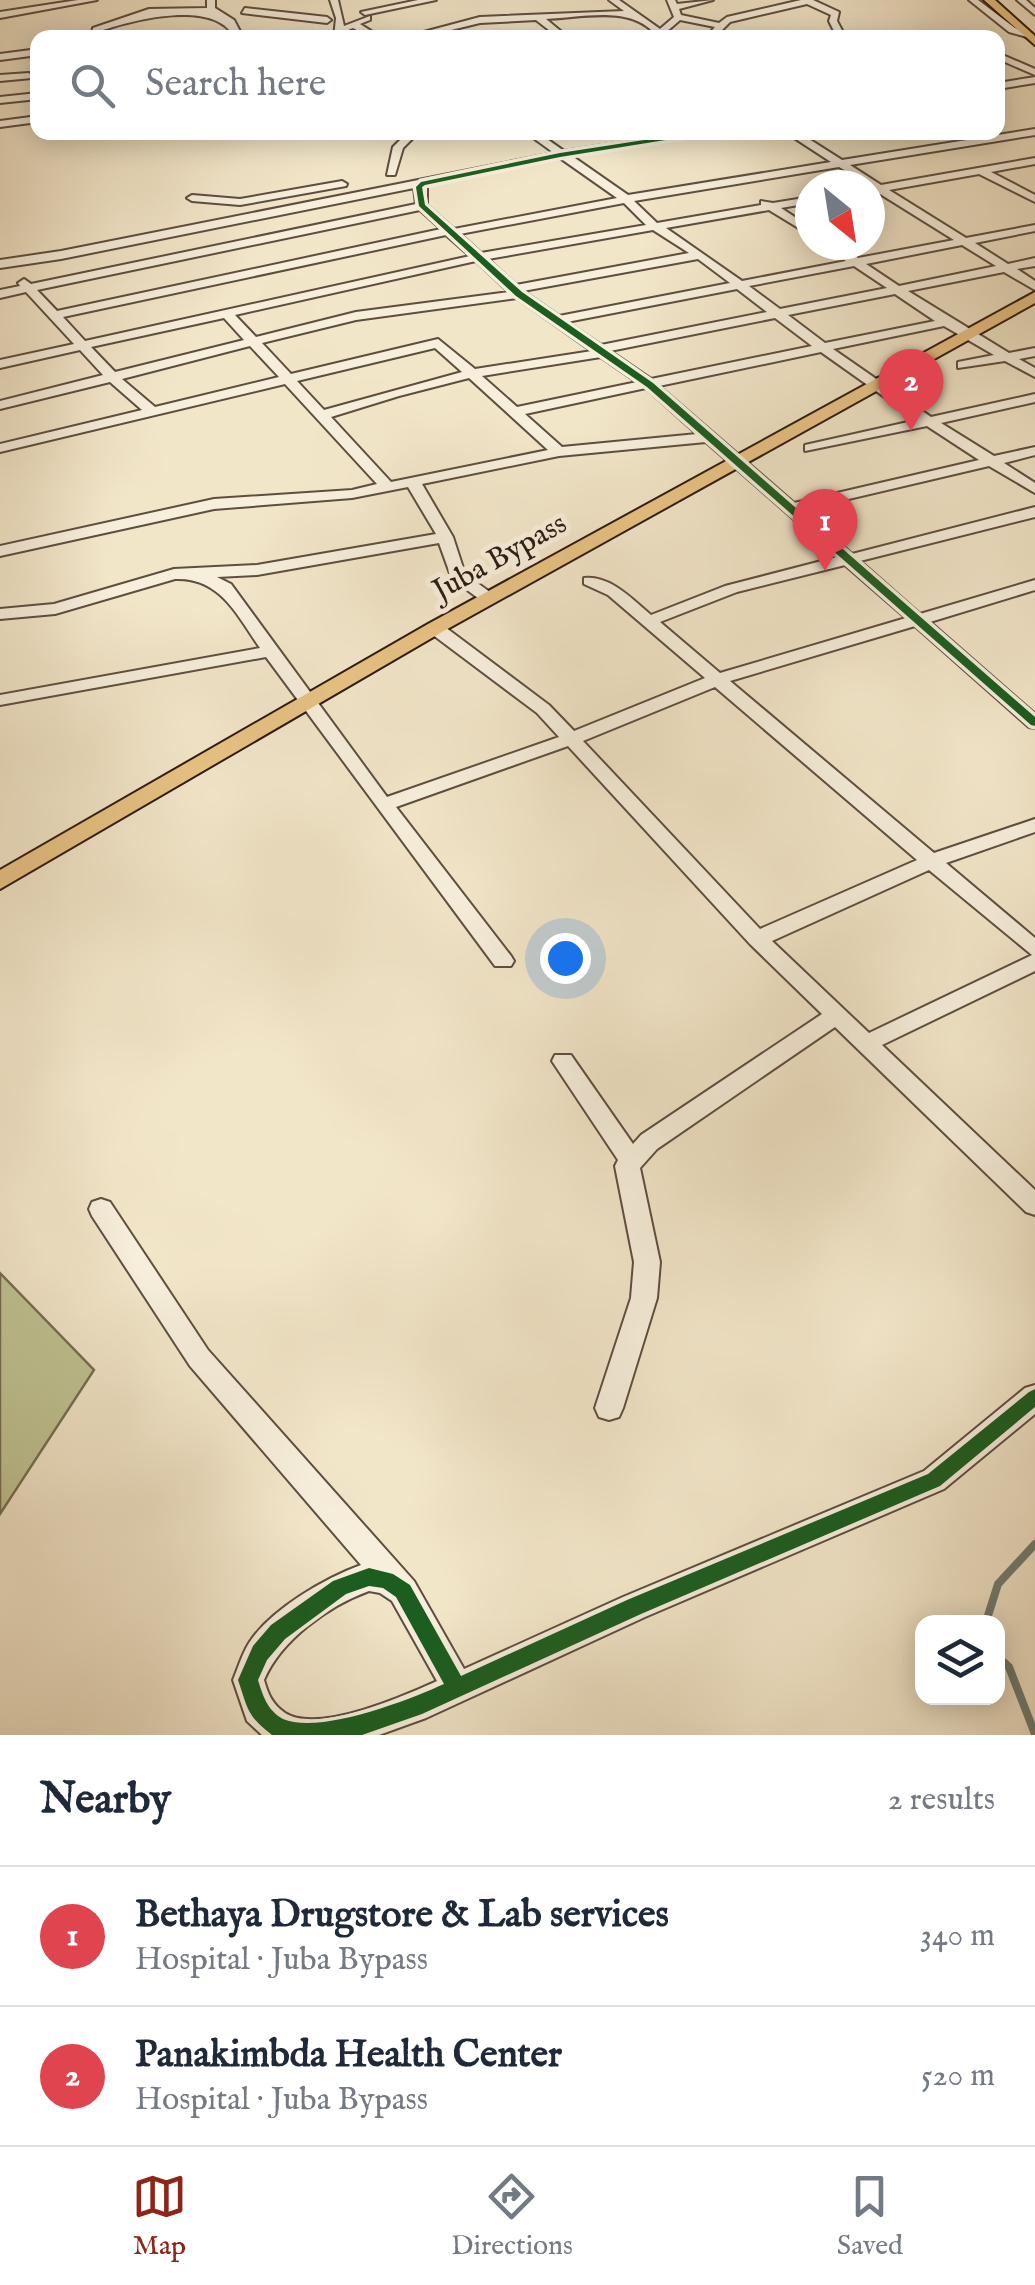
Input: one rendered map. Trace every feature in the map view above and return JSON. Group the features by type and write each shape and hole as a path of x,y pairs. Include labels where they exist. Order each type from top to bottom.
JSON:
{"main road":[{"path":"990,0 1033,39"},
{"name":"Juba Bypass","path":"0,883 310,706 881,391 1035,297"},
{"name":"Juba Bypass","path":"973,338 1035,308"},
{"name":"Juba Bypass","path":"441,633 488,598 744,467"}],"street":[{"path":"0,15 93,0"},
{"path":"96,30 149,12 226,0 245,11 326,20"},
{"path":"334,0 339,30"},
{"path":"346,30 366,15 432,0"},
{"path":"613,0 655,30"},
{"path":"674,8 709,0"},
{"path":"718,30 734,18 806,0 836,14 833,20 838,30"},
{"path":"972,0 1012,30 1033,39"},
{"path":"1021,0 1035,12"},
{"path":"212,5 236,30"},
{"path":"674,8 722,26"},
{"path":"666,30 672,26 674,8"},
{"path":"231,22 242,18 245,11"},
{"path":"438,30 480,20 633,14"},
{"path":"538,17 555,30"},
{"path":"355,25 364,30"},
{"path":"1016,44 1033,39"},
{"path":"0,44 30,50"},
{"path":"0,58 30,53"},
{"path":"16,56 30,72"},
{"path":"1005,59 1035,76"},
{"path":"1005,64 1013,63"},
{"path":"0,78 30,75"},
{"path":"1005,84 1035,76"},
{"path":"0,100 30,95"},
{"path":"0,124 30,120"},
{"path":"1005,137 1035,132"},
{"path":"387,176 398,147 405,140"},
{"path":"540,140 626,199 654,226 881,391 1035,489"},
{"path":"1,257 62,256 637,140"},
{"path":"802,140 849,170"},
{"path":"55,314 626,199 990,140"},
{"path":"885,186 1035,161"},
{"path":"979,170 1035,199"},
{"path":"192,198 240,202 350,182"},
{"path":"422,183 422,206 517,292 650,385 1035,723"},
{"path":"734,183 746,191"},
{"path":"885,193 1035,286"},
{"path":"758,199 795,222"},
{"path":"0,364 480,258 795,202"},
{"path":"0,294 422,206"},
{"path":"556,320 1035,228"},
{"path":"0,404 356,316 517,292 700,256"},
{"path":"1,257 112,376 151,410"},
{"path":"853,261 1035,374"},
{"path":"324,415 383,394 469,374 537,366 1035,262"},
{"path":"227,314 389,488"},
{"path":"513,412 947,322"},
{"path":"0,448 438,343 558,452"},
{"path":"963,365 1035,352"},
{"path":"810,448 1035,398"},
{"path":"0,551 214,504 389,488 558,452 709,437"},
{"path":"789,509 1035,451"},
{"path":"413,482 446,538 458,576 488,598"},
{"path":"649,621 731,589 1035,512"},
{"path":"0,614 55,609 133,584 196,572 272,568 446,538"},
{"path":"196,572 225,586 269,652 502,961"},
{"path":"590,581 614,592 1035,949"},
{"path":"386,804 571,740 719,679 913,618 1035,585"},
{"path":"441,633 524,691 757,939 1035,1204"},
{"path":"0,700 269,652"},
{"path":"757,939 932,861 1035,825"},
{"path":"864,1044 1035,962"},
{"path":"630,1159 649,1142 836,1016"},
{"path":"563,1062 630,1159 628,1176 647,1262 644,1298 608,1408"},
{"path":"101,1209 199,1358 403,1592 457,1688"},
{"path":"403,1592 386,1580 369,1577 340,1587 278,1632 260,1652 248,1680 258,1710 277,1726 296,1733 322,1734 415,1707 634,1607 934,1480 1035,1398"}],"green space":[{"path":"0,1273 94,1370 0,1514"}],"waterway":[{"path":"988,1615 998,1584 1035,1544"},
{"path":"1005,1663 1035,1734"}],"cycle path":[{"path":"659,140 560,155 423,183 419,187 422,206 519,294 650,385 1035,723"},
{"path":"457,1687 403,1591 386,1580 369,1577 340,1587 278,1632 260,1653 248,1680 258,1710 277,1727 296,1733 322,1734 356,1727 415,1707 634,1607 934,1480 1035,1397"}],"place":[{"name":"Panakimbda Health Center","path":"911,431"},
{"name":"Bethaya Drugstore & Lab services","path":"825,571"}]}
